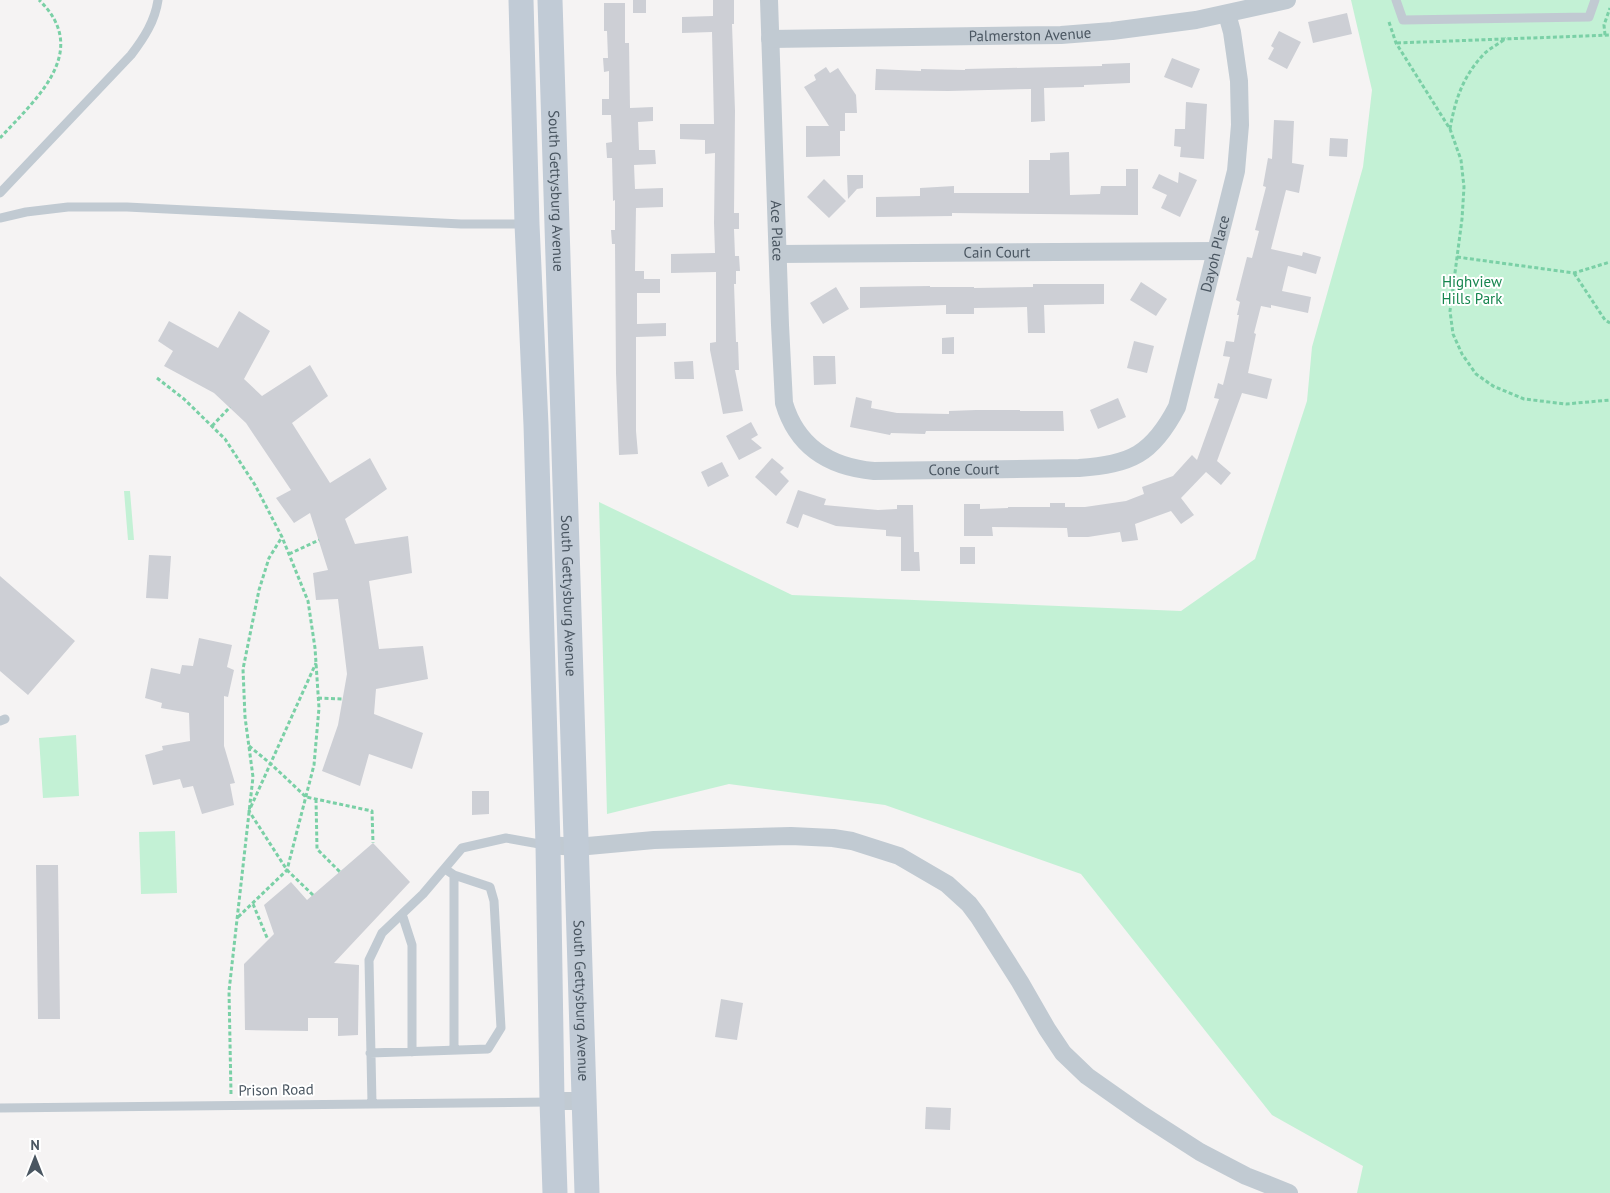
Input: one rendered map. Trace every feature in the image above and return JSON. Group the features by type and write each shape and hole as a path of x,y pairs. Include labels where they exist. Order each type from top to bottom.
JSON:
{"main road":[{"name":"South Gettysburg Avenue","path":"521,0 548,845 555,1193"},
{"name":"South Gettysburg Avenue","path":"550,0 578,847 587,1193"}],"street":[{"name":"Ace Place","path":"769,0 784,404 798,433 815,451"},
{"name":"Palmerston Avenue","path":"770,39 1061,35 1154,26 1227,14 1287,0"},
{"name":"Dayoh Place","path":"1116,463 1134,457 1154,442 1169,423 1177,407 1236,171 1240,124 1239,81 1227,14"},
{"name":"Cain Court","path":"778,254 1216,251"},
{"name":"Cone Court","path":"815,451 846,467 874,471 1079,468 1106,466 1116,463"},
{"path":"548,845 578,847 654,840 792,836 852,841 899,856 947,884 969,904 1020,982 1063,1053 1087,1076 1200,1152 1246,1176 1289,1193"},
{"path":"552,1102 585,1101"}],"lane":[{"path":"0,193 131,55 140,44 151,24 158,0"},
{"path":"1396,0 1403,20 1589,17 1595,0"},
{"path":"0,218 19,213 60,208 127,207 461,224 527,224"},
{"path":"372,1103 369,960 382,933 423,894 462,848 506,838 548,845"},
{"path":"370,1053 488,1049 501,1028 494,901 490,887 454,875 445,869"},
{"path":"454,875 454,1050"},
{"path":"402,914 412,945 412,1052"},
{"name":"Prison Road","path":"0,1108 552,1102"}],"path":[{"path":"0,138 29,107 51,79 59,62 61,45 59,28 46,6 39,0"},
{"path":"1605,35 1604,25 1610,8"},
{"path":"1387,15 1396,43 1450,130 1461,160 1464,187 1462,219 1450,311 1453,334 1462,354 1476,374 1493,386 1524,399 1566,404 1610,400"},
{"path":"1396,43 1610,35"},
{"path":"1450,130 1453,111 1462,84 1484,54 1507,38"},
{"path":"1457,257 1574,273 1610,262"},
{"path":"1574,273 1605,320 1610,323"},
{"path":"157,378 184,399 225,439 255,485 282,537 308,601 316,648 318,698 314,764 287,870 237,918"},
{"path":"212,426 230,407"},
{"path":"232,1105 230,991 252,777 245,717 243,669 259,590 269,558 282,537"},
{"path":"289,554 319,540"},
{"path":"249,811 316,663"},
{"path":"318,698 343,699"},
{"path":"248,746 306,796 372,811 373,843"},
{"path":"316,799 316,849 340,872"},
{"path":"249,811 287,870 313,895"},
{"path":"253,904 268,940"}],"green space":[{"name":"Highview Hills Park","path":"1351,0 1610,0 1610,1193 1357,1193 1363,1166 1272,1115 1081,874 885,805 729,784 607,814 599,502 792,595 1181,611 1255,559 1307,401 1312,347 1363,167 1372,90"},
{"path":"124,491 130,491 134,540 128,540"},
{"path":"76,735 79,796 43,798 39,738"},
{"path":"175,831 177,893 141,894 139,832"}],"building":[{"path":"633,0 646,0 646,13 633,13"},
{"path":"713,0 734,0 734,24 732,24 735,111 734,213 739,213 739,229 734,229 735,256 739,256 740,271 736,271 736,284 734,284 739,370 735,370 743,411 723,414 710,350 710,343 716,342 716,272 671,273 671,254 715,253 715,153 705,154 705,140 680,139 680,124 714,124 712,32 682,33 682,17 713,16"},
{"path":"604,3 625,3 625,43 629,43 630,108 653,107 653,121 638,122 639,150 655,150 656,164 634,165 635,189 663,188 663,207 636,208 635,271 644,271 644,279 660,279 660,293 637,293 637,324 666,323 666,336 636,337 636,431 638,454 619,455 615,244 612,244 611,230 615,230 615,200 613,201 612,158 607,158 606,143 612,142 611,115 602,115 602,99 609,99 609,71 604,72 603,58 608,58 607,31 604,31"},
{"path":"1347,13 1352,34 1313,43 1308,22"},
{"path":"1279,31 1301,42 1287,69 1268,59 1274,48 1271,46"},
{"path":"1172,58 1200,69 1192,88 1164,77"},
{"path":"1130,63 1130,83 1044,88 1045,121 1031,122 1031,89 875,90 876,69 965,70 1102,66 1102,64"},
{"path":"826,67 830,73 838,68 856,95 857,113 845,113 845,131 840,131 840,156 806,157 806,126 829,126 804,87 816,80 814,75"},
{"path":"1186,102 1207,104 1204,159 1180,157 1181,147 1174,146 1175,129 1185,129"},
{"path":"1274,120 1294,121 1292,163 1304,165 1299,193 1286,190 1271,249 1302,256 1303,252 1321,257 1316,274 1288,266 1282,291 1311,297 1308,313 1271,305 1271,308 1261,306 1254,333 1256,334 1248,373 1272,379 1267,399 1242,393 1217,461 1231,473 1221,485 1206,472 1181,498 1194,515 1181,524 1171,511 1135,524 1138,540 1122,542 1120,532 1088,537 1068,537 1067,528 992,527 993,536 964,536 964,504 980,504 980,509 1050,507 1050,503 1065,503 1065,507 1085,507 1126,501 1144,494 1142,487 1173,476 1192,455 1197,460 1219,399 1214,398 1218,383 1223,385 1230,357 1223,356 1226,341 1234,342 1240,302 1236,300 1247,257 1252,258 1259,231 1255,230 1266,187 1263,186 1268,158 1272,159"},
{"path":"1330,138 1348,139 1347,157 1329,156"},
{"path":"1069,152 1070,195 1100,194 1101,186 1126,186 1126,169 1138,169 1138,215 952,213 952,216 876,217 876,197 920,196 920,188 954,186 954,193 1029,193 1029,160 1050,160 1050,153"},
{"path":"1179,172 1197,180 1180,217 1161,208 1167,195 1152,188 1159,174 1178,183"},
{"path":"847,175 863,175 863,188 857,189 848,199"},
{"path":"824,179 846,201 829,218 807,197"},
{"path":"1141,282 1167,299 1156,316 1130,300"},
{"path":"1033,284 1104,284 1104,304 1044,305 1045,333 1028,333 1027,307 974,308 974,314 946,314 946,305 860,308 860,287 1033,287"},
{"path":"836,287 849,309 823,324 810,303"},
{"path":"239,311 270,331 244,379 262,396 310,365 328,396 292,423 330,483 370,458 387,489 345,519 355,544 408,536 412,573 369,581 379,649 423,646 428,679 376,689 374,714 423,733 412,769 369,754 360,786 322,771 338,725 347,674 338,599 316,600 313,573 328,570 310,513 294,523 276,498 291,490 246,423 214,393 164,366 173,351 158,341 169,321 218,348"},
{"path":"954,337 954,354 942,354 942,338"},
{"path":"1134,341 1154,346 1147,373 1127,368"},
{"path":"813,356 835,356 836,384 814,385"},
{"path":"693,361 694,379 675,379 674,362"},
{"path":"856,397 872,401 871,408 897,413 949,414 949,411 976,410 1063,411 1064,431 926,431 925,434 891,433 890,435 850,427"},
{"path":"1118,398 1126,417 1098,429 1090,410"},
{"path":"751,422 758,435 751,439 762,448 739,460 726,436"},
{"path":"772,458 784,468 780,472 789,481 776,496 755,477"},
{"path":"722,462 729,476 708,487 701,472"},
{"path":"798,490 826,499 824,505 878,510 897,509 897,505 913,505 914,552 919,552 920,571 901,571 901,537 886,536 886,530 836,526 803,514 798,528 786,523"},
{"path":"960,547 975,547 975,564 960,564"},
{"path":"149,555 171,556 168,599 146,598"},
{"path":"0,576 75,641 28,695 0,671"},
{"path":"199,638 232,645 227,667 234,670 228,697 224,696 224,746 235,783 230,784 234,805 202,814 193,786 183,788 180,779 153,785 145,755 163,750 162,746 190,741 189,713 161,708 162,703 145,698 151,668 180,674 182,665 193,666"},
{"path":"472,791 489,791 489,814 472,815"},
{"path":"373,843 410,882 334,963 359,965 358,1035 338,1036 338,1018 308,1018 308,1031 245,1030 244,964 274,934 264,905 291,882 307,900"},
{"path":"36,865 58,865 60,1019 38,1019"},
{"path":"721,999 743,1003 737,1040 715,1037"},
{"path":"926,1107 951,1108 950,1130 925,1129"}]}
